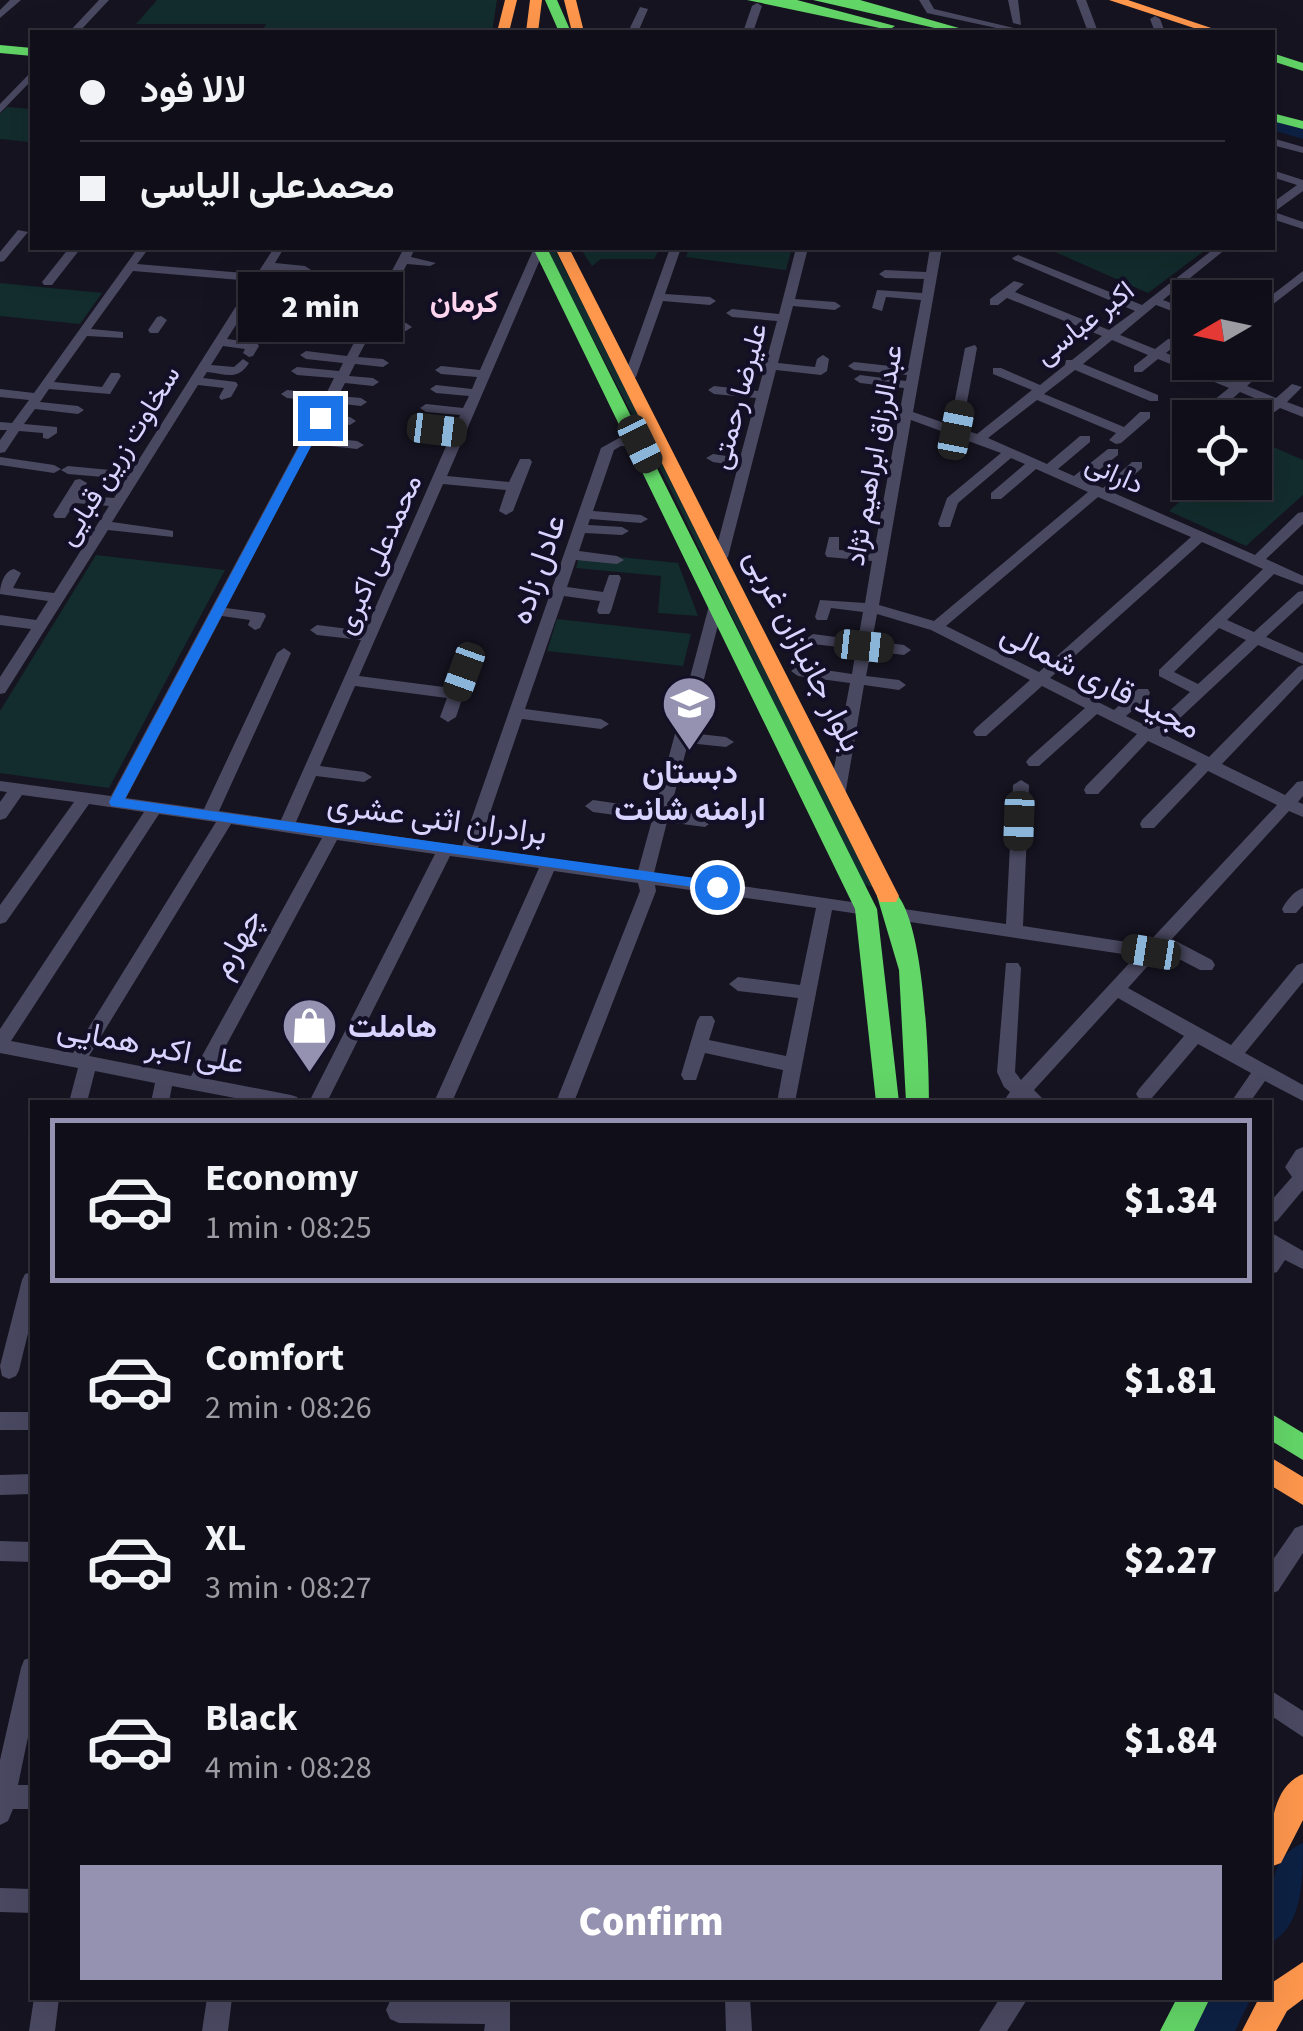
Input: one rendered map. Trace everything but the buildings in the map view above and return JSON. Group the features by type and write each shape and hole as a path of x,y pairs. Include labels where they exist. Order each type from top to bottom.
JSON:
{"main road":[{"path":"532,30 536,0"},
{"path":"552,0 566,22"},
{"path":"566,22 570,0"},
{"path":"819,0 919,15"},
{"path":"844,0 919,15 961,30"},
{"path":"1095,0 1158,26 1183,30"},
{"path":"1115,0 1211,30"},
{"path":"763,2 888,26 919,15"},
{"path":"0,49 30,52"},
{"path":"1275,54 1303,63"},
{"path":"1275,118 1303,125"},
{"path":"1275,138 1303,142"},
{"name":"بلوار جانبازان غربی","path":"541,250 866,909 880,985 881,1062 888,1100"},
{"name":"بلوار جانبازان غربی","path":"563,250 721,557 897,914 910,986 918,1100"},
{"path":"866,909 897,914"},
{"path":"1272,1426 1303,1448"},
{"path":"1272,1471 1303,1492"},
{"path":"1272,1848 1303,1789"},
{"path":"1258,2031 1270,2007 1289,1986 1303,1978"},
{"path":"1176,2031 1193,2000"},
{"path":"1270,2007 1303,2002"}],"street":[{"path":"0,15 16,0"},
{"path":"76,30 104,0"},
{"path":"919,15 1022,28 1013,0"},
{"path":"1081,0 1092,30"},
{"path":"749,30 763,2"},
{"path":"635,30 643,9"},
{"path":"0,110 30,76"},
{"path":"1275,139 1303,150"},
{"path":"1275,175 1303,185 1275,209"},
{"path":"1275,213 1303,226"},
{"path":"0,230 27,232"},
{"path":"0,259 27,232"},
{"path":"48,282 72,250"},
{"path":"0,449 8,426 34,401 142,250"},
{"name":"سخاوت زرین قبایی","path":"2,681 278,250"},
{"name":"محمدعلی اکبری","path":"286,826 539,250"},
{"path":"630,377 674,250"},
{"name":"علیرضا رحمتی","path":"721,557 801,250"},
{"name":"عبدالرزاق ابراهیم نژاد","path":"838,790 936,250"},
{"path":"1006,266 1030,250"},
{"name":"اکبر عباسی","path":"979,438 1219,250"},
{"path":"130,266 303,273 313,254"},
{"path":"116,802 407,254 430,262"},
{"path":"1018,258 1052,273 1096,284 1141,309"},
{"path":"1038,284 1064,264"},
{"path":"1272,300 1303,275"},
{"path":"878,308 885,276 931,276"},
{"path":"994,302 1018,284"},
{"path":"1040,321 1096,284"},
{"path":"881,293 927,297"},
{"path":"1006,293 1063,305 1108,334 1172,358"},
{"path":"660,297 710,301"},
{"path":"1152,300 1172,307"},
{"path":"788,302 834,306"},
{"path":"732,314 784,318"},
{"path":"370,324 406,327"},
{"path":"83,332 120,335"},
{"path":"203,368 238,371 254,346 219,342"},
{"path":"1138,369 1172,342"},
{"path":"956,430 972,348"},
{"path":"306,355 382,362"},
{"path":"771,366 821,371 822,359"},
{"path":"1070,363 1154,398"},
{"path":"441,370 484,374"},
{"path":"298,371 372,382"},
{"path":"997,371 1118,441"},
{"path":"857,372 912,378"},
{"path":"46,384 106,391 116,376"},
{"path":"1180,383 1184,380"},
{"path":"1227,380 1303,412"},
{"path":"1222,400 1246,380"},
{"path":"194,381 232,385 225,397"},
{"path":"1272,409 1296,387"},
{"path":"436,388 476,392"},
{"path":"714,390 764,395"},
{"path":"0,392 78,410"},
{"path":"287,394 361,402"},
{"path":"426,408 467,412"},
{"name":"دارانی","path":"906,414 979,438 1303,581"},
{"path":"1075,482 1145,415"},
{"path":"320,418 350,421"},
{"path":"8,426 53,428"},
{"path":"415,427 458,432"},
{"path":"1048,470 1085,439"},
{"path":"308,440 357,445"},
{"name":"عادل زاده","path":"468,852 610,446 640,444"},
{"path":"945,524 952,501 1009,453"},
{"path":"713,458 746,463"},
{"path":"0,461 134,476"},
{"path":"506,511 526,462"},
{"path":"968,464 986,472"},
{"path":"996,496 1033,464"},
{"path":"936,628 1136,466"},
{"path":"438,479 514,487"},
{"path":"60,515 80,483"},
{"path":"70,498 118,503"},
{"path":"1256,561 1303,516"},
{"path":"583,521 641,519"},
{"path":"583,521 622,531"},
{"path":"104,526 168,534"},
{"path":"981,732 1200,536"},
{"path":"832,554 880,557"},
{"path":"572,555 617,560"},
{"path":"1198,690 1164,673 1272,568"},
{"path":"14,573 4,591 58,598"},
{"path":"558,591 606,604 614,578"},
{"path":"1092,790 1303,594"},
{"path":"566,1100 648,892 645,876 717,602"},
{"name":"مجید قاری شمالی","path":"825,603 871,608 936,628 1295,807"},
{"path":"217,611 259,616 255,624"},
{"path":"0,620 40,625"},
{"path":"1218,622 1303,659"},
{"path":"317,630 369,636"},
{"path":"813,639 904,650"},
{"path":"78,1100 82,1062 218,817 284,653"},
{"path":"1148,824 1303,670"},
{"path":"798,671 900,685"},
{"path":"448,717 464,672"},
{"path":"350,680 456,694"},
{"path":"1114,718 1143,693"},
{"path":"1034,762 1094,708"},
{"path":"515,713 601,724"},
{"path":"681,737 726,742"},
{"path":"310,770 364,777"},
{"path":"1014,930 1021,784"},
{"name":"برادران اثنی عشری","path":"0,786 866,909"},
{"path":"1012,968 1006,1072 1023,1099 1156,946 1295,807 1303,786"},
{"path":"0,814 18,788"},
{"path":"0,918 85,798"},
{"path":"593,806 705,821"},
{"path":"0,1044 155,808"},
{"name":"چهارم","path":"196,1084 333,833"},
{"path":"319,1100 445,849"},
{"path":"444,1100 549,864"},
{"path":"1290,908 1303,894"},
{"path":"786,1100 825,903"},
{"path":"897,914 1156,946 1206,965"},
{"path":"1233,1055 1303,970"},
{"path":"738,984 808,993"},
{"path":"1116,989 1303,1094"},
{"path":"690,1075 706,1021"},
{"path":"1145,1094 1195,1035"},
{"name":"علی اکبر همایی","path":"0,1044 280,1100"},
{"path":"699,1045 794,1065"},
{"path":"1241,1100 1263,1071"},
{"path":"160,1100 165,1078"},
{"path":"1272,1213 1303,1176 1294,1167 1303,1155"},
{"path":"1277,1244 1303,1260"},
{"path":"10,1370 29,1308"},
{"path":"0,1421 30,1421"},
{"path":"0,1485 30,1484"},
{"path":"1272,1580 1303,1535"},
{"path":"0,1551 30,1552"},
{"path":"1272,1702 1303,1724"},
{"path":"28,1708 8,1739 2,1805 30,1798"},
{"path":"0,1900 30,1901"},
{"path":"42,2031 48,2000"},
{"path":"216,2031 220,2000"},
{"path":"738,2000 739,2031"},
{"path":"992,2031 1014,2000"},
{"path":"399,2010 498,2014"}],"green space":[{"path":"157,0 497,0 492,30 263,30 266,24 136,24"},
{"path":"7,107 30,109 29,142 0,139 0,114"},
{"path":"547,250 555,250 675,483 874,888 861,883 668,484"},
{"path":"581,250 659,250 654,259 601,259 592,266"},
{"path":"688,250 791,250 786,270 686,257"},
{"path":"1051,250 1205,250 1148,293"},
{"path":"0,283 102,293 80,324 0,316"},
{"path":"1272,446 1303,460 1303,495 1246,546 1169,511 1182,500 1272,500"},
{"path":"580,553 678,563 698,616 658,613 661,576 576,568"},
{"path":"96,555 225,570 109,788 0,773 0,711"},
{"path":"557,619 691,634 683,666 547,651"}],"waterway":[{"path":"1275,126 1303,134"},
{"path":"1272,1920 1303,1862"},
{"path":"1213,2031 1230,2000"}],"traffic: fast":[{"path":"551,0 564,30"},
{"path":"753,0 889,26"},
{"path":"780,0 836,12"},
{"path":"819,0 958,30"},
{"path":"845,0 899,14"},
{"path":"0,49 30,52"},
{"path":"1275,58 1303,67"},
{"path":"1275,118 1303,125"},
{"path":"541,250 866,909 888,1100"},
{"path":"888,896 910,970 918,1100"},
{"path":"1272,1426 1303,1448"},
{"path":"1176,2031 1193,2000"}],"traffic: slow":[{"path":"504,30 511,0"},
{"path":"532,30 536,0"},
{"path":"570,0 578,30"},
{"path":"1115,0 1211,30"},
{"path":"563,250 888,896"},
{"path":"1272,1471 1303,1492"},
{"path":"1272,1848 1303,1789"},
{"path":"1258,2031 1276,2000 1303,1978"}],"place":[{"name":"دبستان ارامنه شانت","path":"690,752"},
{"name":"هاملت","path":"309,1075"}],"district":[{"name":"کرمان","path":"464,302"}],"route":[{"path":"320,418 116,802 717,887"}]}
